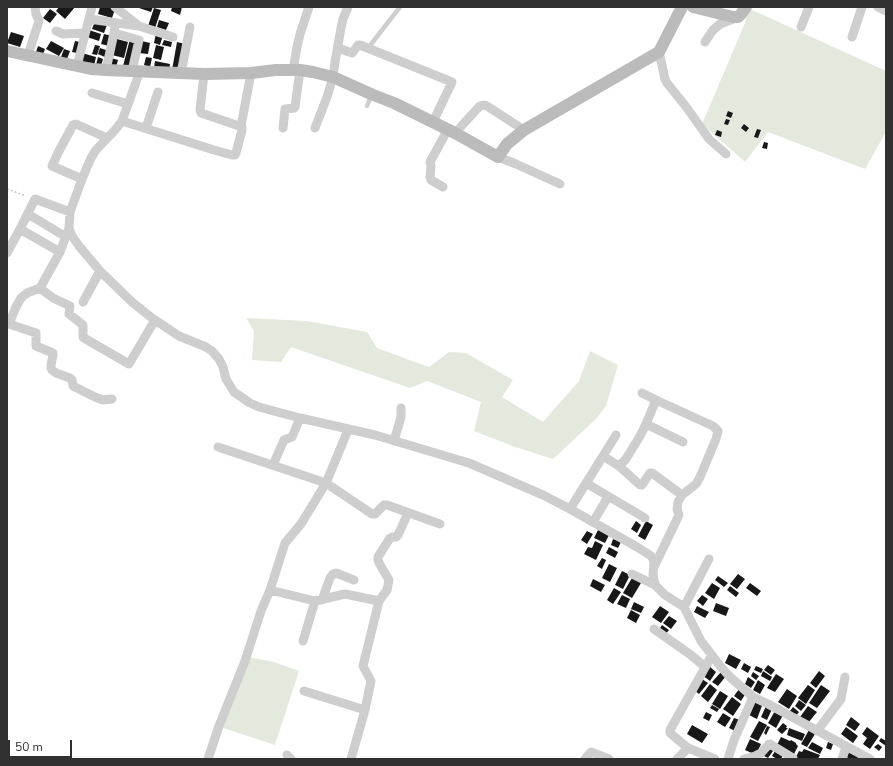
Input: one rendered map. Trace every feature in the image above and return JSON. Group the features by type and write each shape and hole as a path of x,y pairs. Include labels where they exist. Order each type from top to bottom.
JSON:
{"street":[{"path":"28,55 39,22 35,7"},
{"path":"77,66 92,7"},
{"path":"115,7 139,26"},
{"path":"283,128 285,109 295,107 296,47 309,7"},
{"path":"315,128 333,77 343,19 348,7"},
{"path":"498,157 507,144 524,130 659,52 682,7"},
{"path":"693,7 738,17"},
{"path":"705,42 713,30 720,24 738,17 746,7"},
{"path":"801,27 809,7"},
{"path":"852,37 862,7"},
{"path":"89,18 139,26 173,37"},
{"path":"106,70 116,23"},
{"path":"181,73 190,28"},
{"path":"56,31 62,34 85,34"},
{"path":"112,399 103,400 95,398 73,386 70,378 52,370 51,365 54,355 53,353 36,346 35,332 8,323 21,298 40,288 60,252 68,232 70,212 91,158 96,150 122,121 136,71 139,40 114,33"},
{"path":"338,48 352,53 358,45 452,82 434,122"},
{"path":"7,51 92,69 106,70 204,74 251,73 276,70 313,72 333,77 394,103 434,122 498,157 560,184"},
{"path":"659,52 667,83 709,139 726,154"},
{"path":"122,121 233,155 236,153 243,128 241,126 251,73"},
{"path":"204,74 200,110 201,113 241,126"},
{"path":"146,128 158,92"},
{"path":"92,93 128,104"},
{"path":"443,187 431,180 430,162 451,131 480,106 487,106 524,130"},
{"path":"82,179 52,166 73,125 76,124 107,138"},
{"path":"7,253 35,199 70,212"},
{"path":"28,214 68,232 100,271 132,302 179,336 212,351 219,359 226,379 234,392 250,403 259,407 300,418 375,435 469,463 520,484 570,509 645,552 653,559 653,575 655,585"},
{"path":"20,229 60,252"},
{"path":"83,302 100,271"},
{"path":"40,288 54,298 70,306 69,314 83,326 84,338 129,364 154,319"},
{"path":"642,393 713,426 718,431 700,477 696,484 682,495 678,502 676,509 679,515 654,568"},
{"path":"619,466 626,459 646,424 656,400"},
{"path":"394,441 400,423 401,408"},
{"path":"273,465 284,440 292,436 300,418"},
{"path":"646,424 684,442"},
{"path":"208,759 219,726 245,661 285,544 301,524 326,483 348,430"},
{"path":"570,509 616,435"},
{"path":"218,447 326,483 372,514 375,514 385,505 440,524"},
{"path":"603,456 619,466 640,485 642,485 650,473 652,473 682,495"},
{"path":"586,483 645,518"},
{"path":"593,522 608,497"},
{"path":"351,759 365,710 371,681 363,666 379,601 387,590 389,580 379,563 378,557 390,538 398,535 408,513"},
{"path":"684,607 709,559"},
{"path":"303,641 318,600 333,574 336,573 354,580"},
{"path":"632,574 655,585 666,595 684,607 701,641 730,676 753,697 870,759"},
{"path":"270,590 318,600 345,594 379,601"},
{"path":"654,629 691,655 705,667"},
{"path":"712,655 670,730 670,733 688,748 715,759"},
{"path":"817,731 841,699 845,676"},
{"path":"304,691 365,710"},
{"path":"728,759 734,740 753,697"},
{"path":"744,759 761,753 769,744 793,758"},
{"path":"842,759 846,747"},
{"path":"677,759 688,748"},
{"path":"585,759 591,752 609,759"}],"lane":[{"path":"368,48 400,7"},
{"path":"367,106 371,94"}],"path":[{"path":"7,189 35,199"}],"shaded area":[{"path":"748,8 886,71 886,132 865,169 768,132 745,162 702,124 745,23"},
{"path":"246,318 307,321 367,332 377,348 429,367 449,352 466,353 513,380 502,397 543,422 579,381 590,351 618,365 606,406 597,418 553,459 515,447 474,431 481,402 427,381 410,388 291,347 281,362 252,360 254,331"},
{"path":"248,657 274,662 299,671 275,745 223,728"}],"building":[{"path":"59,7 75,7 65,19 56,11"},
{"path":"100,7 115,9 112,18 98,14"},
{"path":"139,7 153,7 151,12"},
{"path":"172,7 182,7 180,15 171,11"},
{"path":"154,8 161,10 155,28 148,26"},
{"path":"50,9 57,14 50,23 43,18"},
{"path":"159,20 169,23 166,30 157,27"},
{"path":"95,21 107,25 104,33 92,29"},
{"path":"89,30 101,34 99,41 87,37"},
{"path":"11,32 24,36 20,47 7,43"},
{"path":"156,33 163,35 160,45 154,43"},
{"path":"104,34 112,36 109,46 101,44"},
{"path":"117,39 128,42 124,58 112,55"},
{"path":"130,39 138,41 131,68 123,66"},
{"path":"164,40 172,42 171,47 162,45"},
{"path":"51,41 64,48 59,56 46,49"},
{"path":"75,41 80,42 77,53 72,52"},
{"path":"142,41 150,43 148,54 139,53"},
{"path":"177,42 185,44 180,72 172,70"},
{"path":"95,45 100,46 97,55 92,54"},
{"path":"156,45 164,47 161,60 153,58"},
{"path":"38,46 45,49 42,57 35,55"},
{"path":"100,48 109,51 107,58 98,54"},
{"path":"64,49 70,51 67,59 61,57"},
{"path":"82,53 96,57 94,66 79,62"},
{"path":"98,57 103,59 101,66 96,65"},
{"path":"146,57 152,58 150,67 144,65"},
{"path":"111,58 118,60 116,67 109,66"},
{"path":"155,61 170,64 169,71 154,68"},
{"path":"728,111 733,113 731,118 726,116"},
{"path":"726,119 730,120 728,125 724,124"},
{"path":"744,124 749,128 746,132 741,128"},
{"path":"757,129 761,130 758,138 754,137"},
{"path":"717,130 722,132 721,137 715,135"},
{"path":"764,142 768,143 767,149 762,148"},
{"path":"636,521 641,525 637,533 631,529"},
{"path":"646,521 653,525 645,540 638,536"},
{"path":"598,530 609,535 605,543 594,538"},
{"path":"587,531 593,534 587,544 581,540"},
{"path":"613,539 621,542 618,548 611,545"},
{"path":"595,541 603,545 596,560 584,554 588,547 592,548"},
{"path":"609,547 618,552 615,558 606,553"},
{"path":"602,558 606,560 602,569 597,566"},
{"path":"609,564 617,568 610,582 602,578"},
{"path":"622,571 630,575 623,589 615,585"},
{"path":"738,574 745,579 737,589 730,584"},
{"path":"718,576 728,583 724,587 715,580"},
{"path":"632,578 641,583 632,598 623,593"},
{"path":"593,579 605,585 601,592 590,586"},
{"path":"712,583 720,588 714,599 705,593"},
{"path":"750,583 761,591 757,596 746,588"},
{"path":"730,586 739,593 736,597 727,590"},
{"path":"614,588 621,592 613,604 607,600"},
{"path":"622,595 630,599 626,608 617,604"},
{"path":"702,595 708,599 703,606 697,601"},
{"path":"634,602 644,607 641,613 631,609"},
{"path":"716,603 729,608 726,616 713,611"},
{"path":"660,606 669,612 661,623 652,617"},
{"path":"697,606 709,612 705,618 694,612"},
{"path":"631,610 640,615 636,623 627,618"},
{"path":"669,616 677,621 671,629 663,623"},
{"path":"662,625 669,630 665,635 659,630"},
{"path":"729,654 741,660 736,669 725,663"},
{"path":"744,663 751,667 748,673 741,669"},
{"path":"768,665 775,670 771,675 764,670"},
{"path":"709,666 716,672 710,681 702,675"},
{"path":"756,666 763,669 761,673 754,670"},
{"path":"763,671 772,677 770,681 761,676"},
{"path":"819,671 825,676 816,688 810,683"},
{"path":"721,672 726,676 718,686 712,682"},
{"path":"753,672 759,676 756,680 751,676"},
{"path":"776,674 784,679 775,692 767,688"},
{"path":"748,677 755,682 751,688 745,684"},
{"path":"702,679 708,683 699,694 694,690"},
{"path":"758,680 765,685 760,694 753,690"},
{"path":"710,684 717,690 708,702 701,696"},
{"path":"808,685 815,690 806,704 798,698"},
{"path":"821,685 830,691 817,708 809,703"},
{"path":"739,689 746,693 741,701 734,696"},
{"path":"787,689 797,696 789,709 778,702"},
{"path":"720,691 728,696 720,709 712,704"},
{"path":"732,697 741,704 733,716 723,709"},
{"path":"753,699 763,703 757,719 747,714"},
{"path":"799,700 806,705 801,711 795,706"},
{"path":"712,705 719,709 717,712 710,708"},
{"path":"766,706 772,709 767,720 761,717"},
{"path":"808,706 817,712 808,723 800,717"},
{"path":"793,707 799,712 796,716 790,711"},
{"path":"775,711 783,715 776,728 768,723"},
{"path":"706,712 712,715 709,721 703,718"},
{"path":"723,713 731,718 725,727 717,722"},
{"path":"851,717 860,724 855,731 846,725"},
{"path":"734,718 740,720 735,731 729,728"},
{"path":"759,721 767,725 758,741 750,737"},
{"path":"783,723 787,726 786,728 788,728 782,734 777,730"},
{"path":"692,725 708,734 702,743 687,734"},
{"path":"767,726 770,727 766,735 764,733"},
{"path":"846,727 858,736 853,743 841,734"},
{"path":"867,727 879,736 870,749 863,744 867,738 862,734"},
{"path":"789,728 805,734 802,741 787,735"},
{"path":"809,730 815,734 807,747 801,744"},
{"path":"781,737 796,743 798,746 794,754 777,745"},
{"path":"881,738 886,741 886,746 879,741"},
{"path":"750,739 761,744 756,755 745,750"},
{"path":"812,742 823,748 820,754 808,748"},
{"path":"828,742 833,744 831,750 826,748"},
{"path":"878,744 882,747 879,751 874,747"},
{"path":"767,747 773,751 768,758 762,755"},
{"path":"804,749 820,755 818,759 795,759 799,751 802,752"},
{"path":"775,751 783,755 781,759 777,759 772,756"},
{"path":"850,751 859,757 857,759 851,759 846,757"}]}
